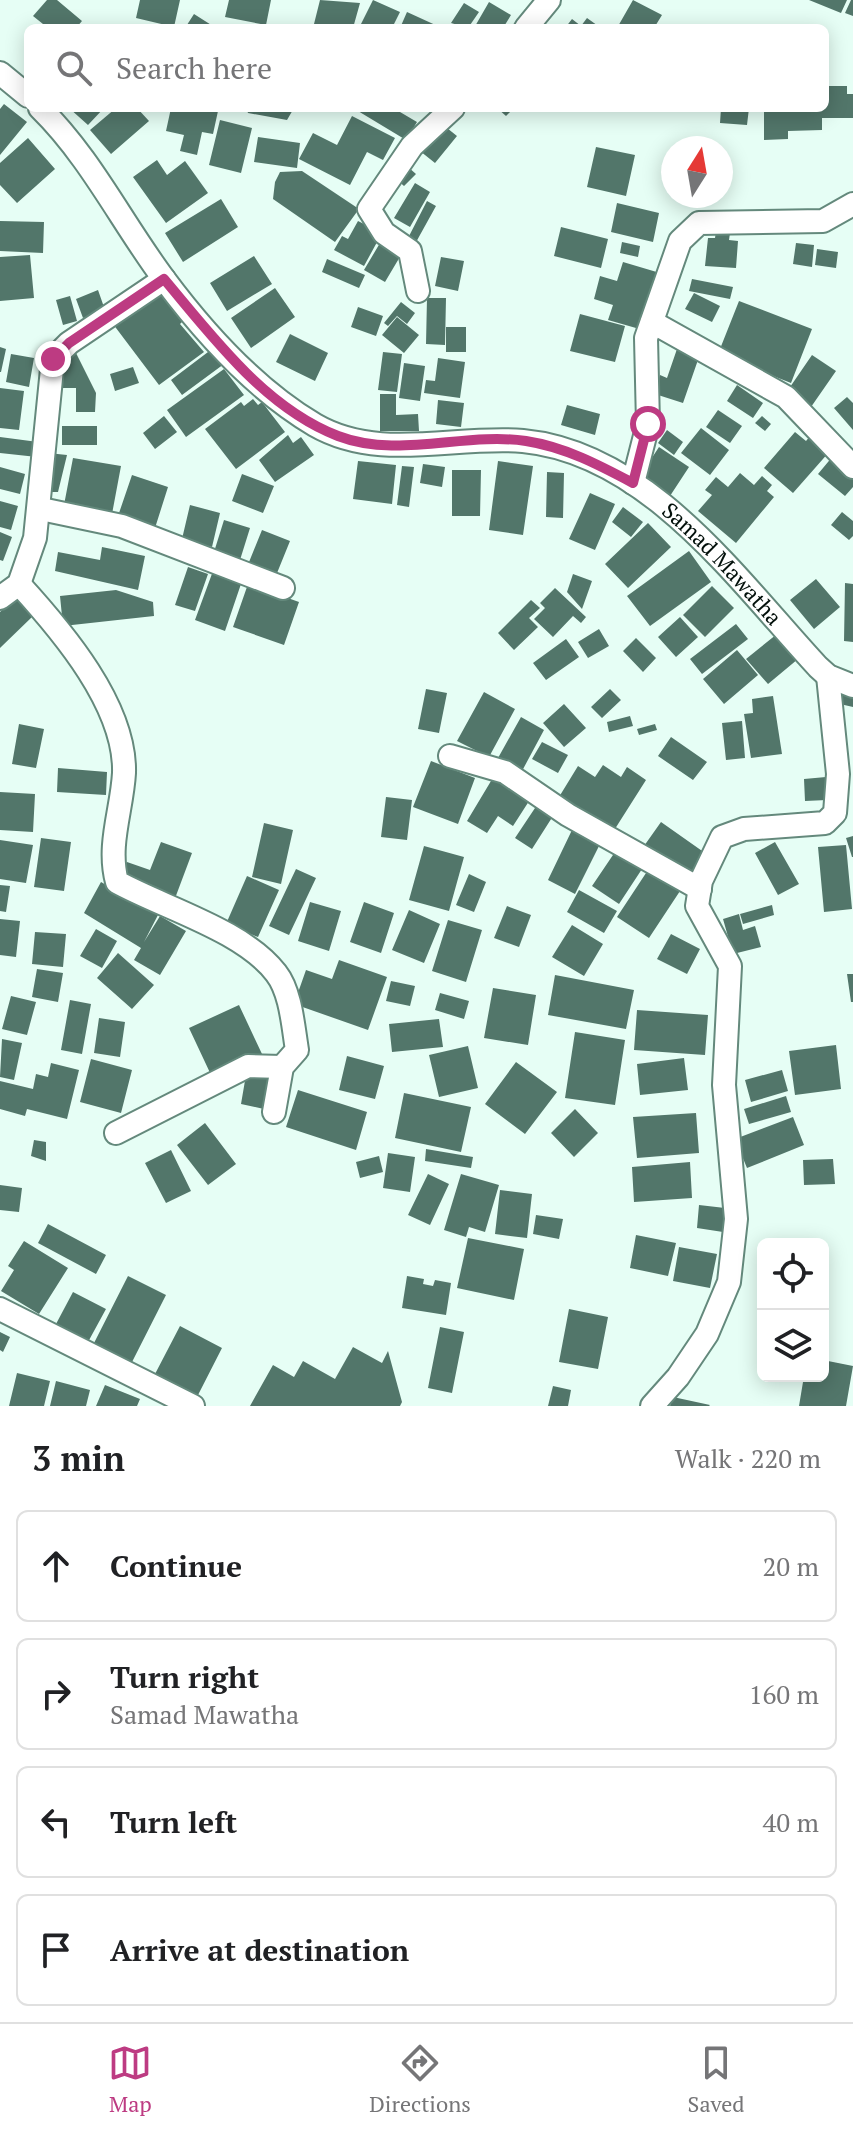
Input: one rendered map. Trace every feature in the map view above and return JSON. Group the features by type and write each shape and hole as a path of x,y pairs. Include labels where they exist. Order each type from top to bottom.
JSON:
{"street":[{"path":"529,24 549,0"},
{"path":"0,73 24,93"},
{"name":"Samad Mawatha","path":"43,112 104,188 164,279 252,379 294,411 339,436 389,446 525,441 581,456 633,483 733,568 828,676"},
{"path":"418,291 410,251 384,233 369,209 412,146 449,112"},
{"path":"633,483 648,424 646,338 680,241 699,223 823,221 853,204"},
{"path":"0,598 19,584 35,538 41,509 53,359 69,343 164,279"},
{"path":"652,322 786,397 853,467"},
{"path":"41,509 122,526 283,588"},
{"path":"19,584 61,630 108,709 123,742 124,774 112,862 117,882 242,944 277,974 290,1009 297,1050 282,1067 274,1112"},
{"path":"652,1406 678,1377 707,1334 729,1282 736,1219 724,1085 730,966 697,906 700,889 722,837 744,829 825,823 835,813 838,774 828,676 853,686"},
{"path":"450,756 505,772 568,815 700,889"},
{"path":"116,1133 248,1066 282,1067"},
{"path":"0,1309 193,1406"}],"building":[{"path":"47,0 57,0 82,21 79,24 43,24 33,16"},
{"path":"140,0 180,0 175,24 136,18"},
{"path":"229,0 271,0 266,24 225,17"},
{"path":"320,0 360,3 354,24 314,24"},
{"path":"373,0 400,12 394,24 361,24"},
{"path":"633,0 662,15 656,24 619,24"},
{"path":"809,0 847,0 841,13"},
{"path":"853,0 853,16 845,13"},
{"path":"489,2 511,15 505,24 476,24"},
{"path":"464,3 479,12 471,24 451,23"},
{"path":"407,12 433,24 402,24"},
{"path":"194,14 210,24 188,24"},
{"path":"829,86 847,86 847,94 853,94 853,118 822,118 822,130 788,131 788,139 764,140 764,112 829,112"},
{"path":"4,104 27,122 0,155 0,109"},
{"path":"73,112 100,112 88,125"},
{"path":"111,112 141,112 149,121 111,154 90,130"},
{"path":"170,112 218,112 213,134 202,132 197,155 180,151 184,135 166,131"},
{"path":"248,112 292,112 287,120"},
{"path":"360,112 400,112 417,122 406,140"},
{"path":"721,112 749,112 747,125 720,123"},
{"path":"352,116 395,138 383,160 367,152 350,185 299,159 313,133 337,145"},
{"path":"220,120 252,128 241,173 209,165"},
{"path":"442,124 457,136 435,163 420,151"},
{"path":"258,137 300,143 297,168 254,162"},
{"path":"28,138 55,169 17,203 0,185 0,163"},
{"path":"596,147 635,155 626,196 587,187"},
{"path":"157,160 167,175 185,161 208,193 166,223 133,177"},
{"path":"408,167 416,174 404,186 396,179"},
{"path":"302,171 359,209 335,242 273,199 280,172"},
{"path":"415,183 430,192 410,227 394,218"},
{"path":"221,199 238,227 183,262 165,233"},
{"path":"427,201 436,206 415,244 407,240"},
{"path":"617,203 659,213 653,242 611,232"},
{"path":"0,221 44,222 43,253 0,251"},
{"path":"358,221 382,233 364,266 334,250 342,236 348,239"},
{"path":"561,227 608,239 601,268 554,256"},
{"path":"716,231 730,233 729,240 738,241 736,268 705,266 708,238 715,238"},
{"path":"622,242 640,246 638,257 620,253"},
{"path":"380,243 401,255 385,282 364,270"},
{"path":"796,243 814,245 812,267 793,264"},
{"path":"817,249 838,252 836,268 815,265"},
{"path":"30,255 34,298 0,301 0,257"},
{"path":"254,256 272,284 227,311 210,283"},
{"path":"441,257 464,261 458,291 435,286"},
{"path":"327,259 365,275 359,288 322,272"},
{"path":"623,262 660,273 643,330 608,320 613,305 594,299 600,276 617,281"},
{"path":"692,279 733,287 730,299 689,291"},
{"path":"162,288 170,299 166,302 184,320 180,324 204,352 159,385 113,324"},
{"path":"275,288 295,317 251,348 231,318"},
{"path":"98,290 105,310 83,318 76,299"},
{"path":"694,293 720,306 712,322 685,309"},
{"path":"70,296 77,321 63,325 56,300"},
{"path":"427,298 446,298 445,345 426,344"},
{"path":"739,301 812,329 791,383 718,354"},
{"path":"401,302 415,313 407,324 397,316 388,326 384,323"},
{"path":"358,307 383,316 376,336 351,327"},
{"path":"580,314 625,326 615,362 570,351"},
{"path":"397,317 419,335 404,353 382,335"},
{"path":"446,327 466,327 466,352 446,352"},
{"path":"290,334 328,353 315,381 276,362"},
{"path":"0,347 6,349 1,372 0,372"},
{"path":"212,349 224,364 182,395 171,380"},
{"path":"677,349 699,357 683,403 655,394 660,375 667,378"},
{"path":"383,352 402,354 397,392 378,390"},
{"path":"76,353 96,393 95,412 76,412 76,388 58,388 58,361"},
{"path":"11,354 34,358 29,387 6,382"},
{"path":"812,355 836,371 811,407 788,390"},
{"path":"438,358 465,362 460,398 424,393 426,380 435,381"},
{"path":"404,363 425,366 420,401 399,398"},
{"path":"133,367 139,383 115,391 110,374"},
{"path":"224,369 244,395 186,437 167,410"},
{"path":"737,385 763,403 753,418 727,401"},
{"path":"0,388 24,391 19,430 0,428"},
{"path":"380,394 396,394 396,415 418,414 419,431 380,431"},
{"path":"847,397 853,403 853,430 834,408"},
{"path":"253,399 258,405 262,402 285,432 236,469 205,429 241,402 244,406"},
{"path":"438,400 464,403 461,427 436,424"},
{"path":"567,405 600,414 595,435 561,425"},
{"path":"718,410 742,426 730,443 706,427"},
{"path":"164,416 177,432 155,449 143,433"},
{"path":"762,416 771,424 765,431 755,423"},
{"path":"62,426 97,426 97,445 62,445"},
{"path":"701,428 729,450 710,475 681,453"},
{"path":"667,430 683,442 674,455 658,443"},
{"path":"795,432 806,441 811,435 830,451 793,493 764,468"},
{"path":"288,435 293,443 301,437 314,455 275,482 259,460"},
{"path":"0,437 38,442 37,457 0,453"},
{"path":"659,447 689,467 670,496 640,476"},
{"path":"48,453 67,455 58,492 46,492"},
{"path":"833,456 853,473 853,487 845,496 818,474"},
{"path":"73,458 121,466 112,514 64,505"},
{"path":"358,461 396,465 392,504 353,499"},
{"path":"498,461 533,466 523,535 489,530"},
{"path":"423,464 445,467 442,487 420,483"},
{"path":"402,466 414,467 409,507 397,505"},
{"path":"0,467 25,474 20,494 0,489"},
{"path":"452,470 481,470 480,516 452,516"},
{"path":"547,472 564,473 563,518 546,517"},
{"path":"740,473 754,485 762,476 772,485 767,491 774,497 736,543 698,511 712,495 705,490 716,477 728,487"},
{"path":"242,474 274,486 263,513 232,501"},
{"path":"132,475 168,487 155,528 118,516"},
{"path":"590,493 615,504 595,550 569,539"},
{"path":"0,501 18,506 11,530 0,527"},
{"path":"190,505 220,513 212,547 182,539"},
{"path":"623,507 643,522 631,537 612,522"},
{"path":"842,512 853,521 853,536 849,540 831,525"},
{"path":"224,520 250,528 240,560 214,552"},
{"path":"648,523 671,547 628,588 605,564"},
{"path":"262,530 290,541 275,578 247,567"},
{"path":"0,532 12,537 3,561 0,560"},
{"path":"102,547 145,556 138,590 55,571 58,552 100,560"},
{"path":"689,551 711,582 650,626 627,596"},
{"path":"188,567 208,574 195,611 175,605"},
{"path":"213,571 242,581 225,631 195,620"},
{"path":"573,574 592,581 582,609 567,592"},
{"path":"816,579 840,607 814,629 790,600"},
{"path":"845,583 853,584 853,642 844,641"},
{"path":"248,584 299,602 284,645 233,627"},
{"path":"712,586 734,608 705,637 683,615"},
{"path":"555,588 586,617 581,623 573,616 553,637 534,619 545,608 540,603"},
{"path":"116,590 153,602 154,616 63,626 60,596"},
{"path":"15,597 33,616 0,648 0,612"},
{"path":"531,600 540,608 529,618 538,627 514,650 498,633"},
{"path":"680,617 698,637 676,657 658,637"},
{"path":"736,624 748,639 702,674 690,659"},
{"path":"599,629 609,646 588,658 578,642"},
{"path":"777,634 798,659 768,684 746,659"},
{"path":"636,638 656,658 643,672 623,651"},
{"path":"566,639 579,657 546,680 533,663"},
{"path":"737,650 758,675 724,704 703,679"},
{"path":"426,689 447,693 439,733 418,729"},
{"path":"610,689 621,700 602,718 591,707"},
{"path":"484,692 515,709 489,757 457,741"},
{"path":"843,692 853,694 853,707 840,704"},
{"path":"773,696 782,754 751,758 744,714 753,713 752,699"},
{"path":"564,704 586,728 564,747 543,723"},
{"path":"630,716 633,726 609,732 607,722"},
{"path":"521,717 544,730 522,771 498,758"},
{"path":"742,721 745,758 726,760 722,723"},
{"path":"19,724 44,729 36,768 12,764"},
{"path":"655,724 657,730 639,735 637,729"},
{"path":"671,737 707,762 693,780 658,756"},
{"path":"542,742 568,755 558,773 532,759"},
{"path":"431,761 475,778 458,824 413,807"},
{"path":"603,765 621,777 627,767 646,780 613,832 559,797 578,766 595,777"},
{"path":"58,768 107,772 106,795 57,792"},
{"path":"494,776 531,798 513,826 498,816 487,833 467,821"},
{"path":"826,777 827,800 805,801 804,779"},
{"path":"0,792 35,794 33,832 0,830"},
{"path":"386,797 412,800 407,840 381,837"},
{"path":"537,805 553,816 532,849 515,838"},
{"path":"661,822 705,853 689,877 644,846"},
{"path":"264,823 293,830 281,884 252,877"},
{"path":"572,830 600,844 575,894 548,880"},
{"path":"853,836 853,857 852,857 846,838"},
{"path":"41,838 71,842 64,891 34,887"},
{"path":"0,840 33,845 26,883 0,879"},
{"path":"161,842 192,853 174,901 122,876 127,862 150,870"},
{"path":"775,842 799,884 778,895 755,853"},
{"path":"846,845 852,909 824,912 818,847"},
{"path":"424,846 464,857 449,911 409,900"},
{"path":"615,852 642,869 619,904 592,886"},
{"path":"296,869 316,878 289,935 269,926"},
{"path":"648,870 680,891 649,938 617,917"},
{"path":"469,874 486,882 474,912 456,905"},
{"path":"247,876 279,890 258,937 226,924"},
{"path":"101,882 158,915 144,942 160,916 186,931 160,975 134,960 141,948 84,913"},
{"path":"0,885 10,886 6,912 0,911"},
{"path":"579,890 617,911 604,933 567,912"},
{"path":"310,902 341,911 329,951 298,941"},
{"path":"364,902 394,913 381,953 350,942"},
{"path":"772,905 774,915 743,924 740,914"},
{"path":"507,906 531,915 519,947 494,938"},
{"path":"409,910 440,924 424,963 392,950"},
{"path":"739,914 743,930 755,926 761,947 733,954 723,919"},
{"path":"0,919 20,921 16,957 0,955"},
{"path":"448,920 482,930 466,982 432,971"},
{"path":"572,925 603,944 584,976 552,957"},
{"path":"96,929 117,941 102,968 80,956"},
{"path":"35,932 66,934 63,967 32,964"},
{"path":"671,934 700,949 687,974 657,959"},
{"path":"118,953 154,985 132,1009 97,978"},
{"path":"339,960 387,977 368,1030 294,1004 306,970 332,979"},
{"path":"37,969 63,973 58,1002 32,997"},
{"path":"847,974 853,974 853,1002 851,1002"},
{"path":"555,975 634,990 626,1029 548,1015"},
{"path":"391,981 415,986 410,1006 386,1001"},
{"path":"493,988 536,995 528,1045 484,1038"},
{"path":"440,993 469,1001 464,1019 435,1010"},
{"path":"11,996 36,1002 27,1035 2,1029"},
{"path":"70,1000 91,1004 82,1054 61,1050"},
{"path":"239,1005 262,1054 212,1077 189,1028"},
{"path":"637,1010 708,1015 705,1055 634,1050"},
{"path":"99,1018 125,1022 120,1057 94,1053"},
{"path":"439,1019 443,1047 392,1052 389,1024"},
{"path":"575,1032 625,1040 615,1105 565,1098"},
{"path":"2,1039 22,1043 14,1080 0,1077"},
{"path":"836,1045 841,1089 795,1095 789,1051"},
{"path":"468,1046 478,1088 439,1097 429,1055"},
{"path":"347,1056 384,1066 375,1099 339,1090"},
{"path":"684,1058 688,1090 640,1095 637,1064"},
{"path":"91,1059 132,1070 121,1113 80,1102"},
{"path":"516,1062 557,1092 525,1134 485,1104"},
{"path":"51,1063 79,1070 67,1119 27,1109 25,1116 0,1109 0,1081 33,1089 36,1074 48,1077"},
{"path":"247,1069 272,1074 264,1109 241,1104"},
{"path":"782,1070 788,1091 751,1102 745,1080"},
{"path":"298,1090 367,1112 356,1150 286,1127"},
{"path":"404,1093 471,1107 461,1152 395,1138"},
{"path":"786,1096 791,1112 749,1124 744,1109"},
{"path":"575,1109 598,1133 574,1157 551,1133"},
{"path":"696,1113 699,1153 637,1158 633,1117"},
{"path":"793,1117 804,1145 747,1168 735,1139"},
{"path":"205,1123 236,1164 208,1185 177,1145"},
{"path":"34,1140 46,1142 46,1161 31,1156"},
{"path":"426,1149 473,1157 471,1168 425,1161"},
{"path":"171,1150 191,1191 166,1203 145,1163"},
{"path":"388,1153 415,1157 410,1192 383,1188"},
{"path":"379,1156 383,1172 360,1178 356,1162"},
{"path":"833,1159 835,1184 804,1185 803,1160"},
{"path":"690,1162 692,1198 634,1202 632,1167"},
{"path":"428,1174 449,1184 430,1225 408,1215"},
{"path":"461,1174 499,1185 485,1232 469,1227 466,1237 444,1230"},
{"path":"0,1185 22,1188 19,1212 0,1210"},
{"path":"500,1190 532,1194 527,1238 495,1234"},
{"path":"699,1205 725,1208 723,1232 697,1228"},
{"path":"536,1215 563,1219 559,1239 533,1234"},
{"path":"48,1224 106,1255 96,1274 38,1243"},
{"path":"636,1235 676,1243 668,1276 630,1268"},
{"path":"468,1238 524,1249 514,1300 457,1288"},
{"path":"24,1241 68,1268 39,1314 1,1291 14,1270 8,1266"},
{"path":"679,1247 717,1254 710,1288 673,1281"},
{"path":"128,1276 166,1295 131,1364 93,1345"},
{"path":"407,1276 424,1279 423,1284 433,1286 435,1280 451,1283 446,1315 402,1308"},
{"path":"73,1292 106,1309 88,1342 56,1324"},
{"path":"569,1309 608,1317 598,1369 559,1362"},
{"path":"180,1326 222,1348 198,1395 155,1374"},
{"path":"440,1327 464,1332 452,1393 428,1388"},
{"path":"0,1332 10,1337 3,1352 0,1350"},
{"path":"353,1347 382,1363 388,1351 402,1402 400,1406 250,1406 273,1365 294,1377 303,1361 335,1379"},
{"path":"829,1361 853,1366 846,1406 799,1406 803,1382 829,1382"},
{"path":"17,1373 50,1381 44,1406 9,1406"},
{"path":"56,1381 90,1390 86,1406 50,1406"},
{"path":"105,1385 140,1399 137,1406 96,1406"},
{"path":"553,1386 571,1390 568,1406 548,1406"},
{"path":"673,1397 710,1405 670,1406"}],"route":[{"path":"53,359 69,343 164,279 252,379 294,411 339,436 389,446 471,440 525,441 581,456 633,483 648,424"}]}
